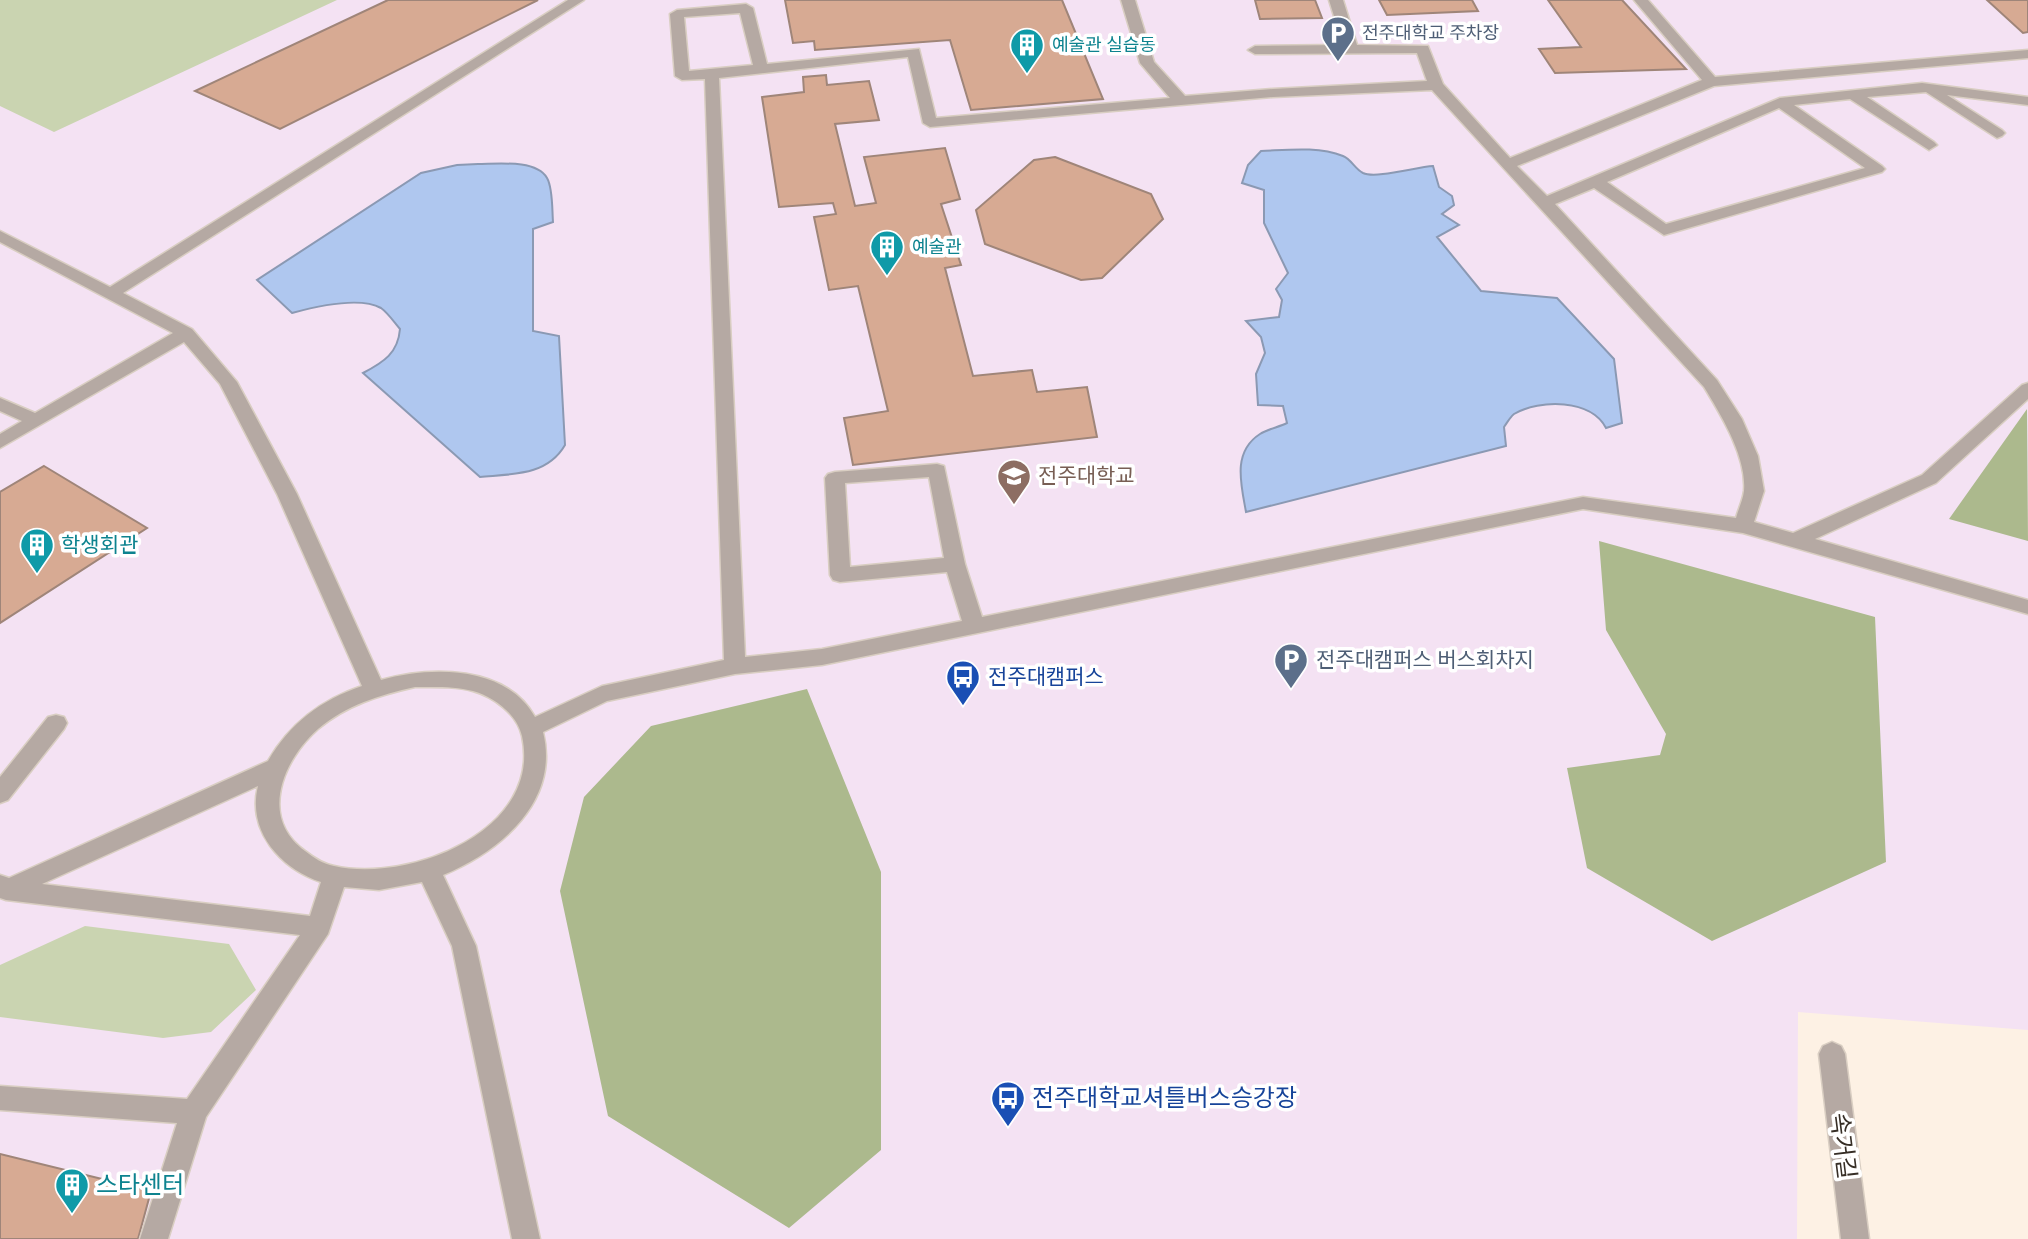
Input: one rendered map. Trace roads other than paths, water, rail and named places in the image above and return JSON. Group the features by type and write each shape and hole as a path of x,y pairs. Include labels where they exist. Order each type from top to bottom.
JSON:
{"street":[{"path":"110,294 578,0"},
{"path":"1128,0 1147,63 1181,101"},
{"path":"1336,0 1351,49"},
{"path":"1641,0 1711,82"},
{"path":"761,69 746,8 677,14 682,76 761,69 914,52 930,123 1273,93 1436,85"},
{"path":"1255,50 1423,49 1436,85 1712,384 1733,419 1748,456 1754,491 1743,526"},
{"path":"1507,165 1711,82 2028,54"},
{"path":"712,74 735,666"},
{"path":"1545,203 1780,102 1925,87 2028,101"},
{"path":"1925,87 1997,133"},
{"path":"1852,94 1929,145"},
{"path":"1594,180 1664,230 1877,169 1780,102"},
{"path":"0,236 186,333 229,382 287,494 374,688"},
{"path":"0,442 186,333"},
{"path":"1796,540 1929,479 2028,389"},
{"path":"2,408 36,421"},
{"path":"955,564 840,575 835,478 937,470 955,564 975,626"},
{"path":"533,728 602,694 735,666 821,657 1583,503 1743,526 2028,607"},
{"path":"415,679 453,679 488,688 515,704 533,728 537,758 529,791 507,822 472,850 429,870 381,880 335,877 298,861 274,835 267,803 275,768 298,735 332,708 374,688 415,679"},
{"path":"0,794 55,723"},
{"path":"2,890 275,768"},
{"path":"429,870 464,946 526,1239"},
{"path":"154,1239 194,1112 319,927 335,877"},
{"path":"2,890 319,927"},
{"name":"속거길","path":"1832,1054 1855,1239"},
{"path":"0,1098 194,1112"}],"water":[{"path":"1302,149 1333,153 1346,157 1360,171 1369,174 1386,174 1433,166 1439,187 1452,196 1454,205 1442,214 1459,225 1437,237 1481,291 1557,298 1614,359 1622,423 1606,428 1599,418 1577,407 1564,404 1537,406 1525,409 1510,418 1504,427 1506,446 1246,512 1241,469 1245,450 1260,434 1287,423 1283,406 1258,405 1256,374 1265,353 1261,337 1246,321 1279,317 1282,300 1276,289 1288,273 1264,223 1264,190 1242,183 1248,165 1261,151"},
{"path":"505,163 534,168 542,172 549,182 553,222 533,229 533,331 559,336 565,445 549,463 539,468 516,474 480,477 363,373 389,356 399,337 400,329 384,310 372,305 349,303 292,313 257,280 421,173 457,165"}],"place":[{"name":"전주대학교 주차장","path":"1338,63"},
{"name":"예술관 실습동","path":"1027,75"},
{"name":"예술관","path":"887,277"},
{"name":"전주대학교","path":"1014,506"},
{"name":"학생회관","path":"37,575"},
{"name":"전주대캠퍼스 버스회차지","path":"1291,690"},
{"name":"전주대캠퍼스","path":"963,707"},
{"name":"전주대학교셔틀버스승강장","path":"1008,1128"},
{"name":"스타센터","path":"72,1215"}]}
